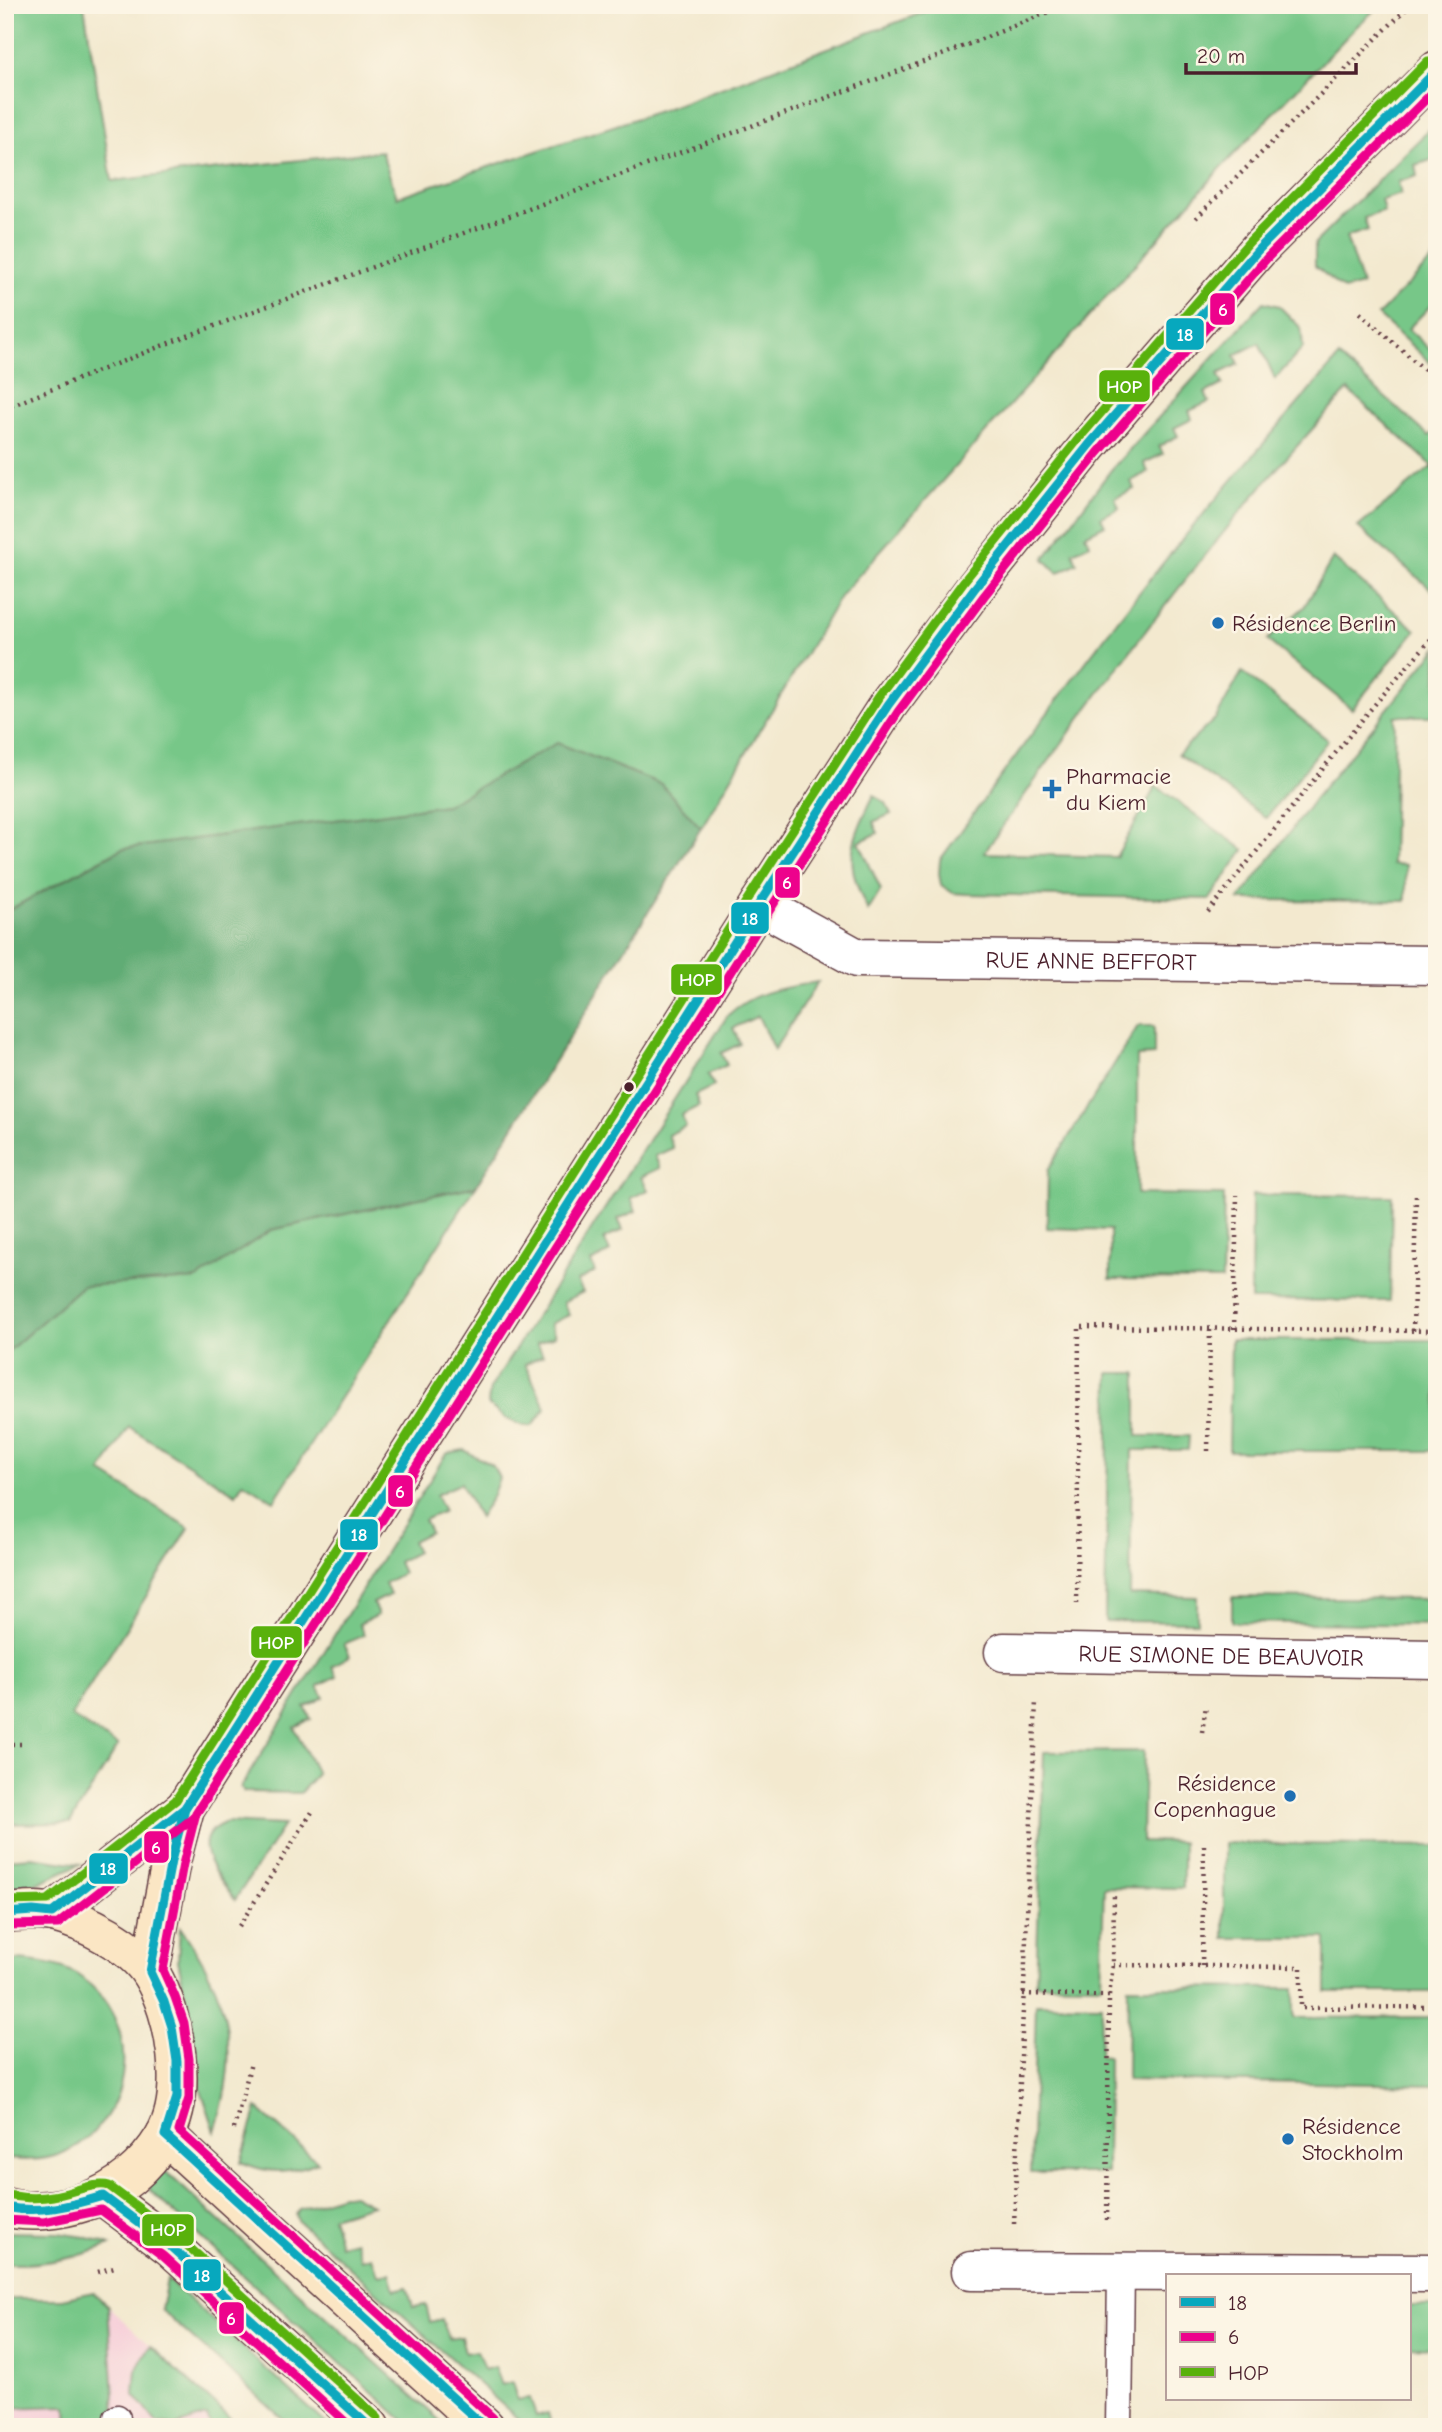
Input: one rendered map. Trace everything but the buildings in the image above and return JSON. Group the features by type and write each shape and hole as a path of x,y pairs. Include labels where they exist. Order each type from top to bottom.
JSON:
{"main road":[{"path":"150,1972 171,1861 185,1808 888,705 974,589 1089,445 1258,250 1437,70"},
{"path":"52,1913 185,1808"},
{"path":"5,1913 52,1913 103,1932 150,1972 173,2026 177,2061 177,2097 165,2135 139,2169 103,2196 65,2208 16,2210 5,2207"},
{"path":"165,2135 485,2427"},
{"path":"103,2196 171,2247 370,2427"}],"street":[{"name":"RUE ANNE BEFFORT","path":"759,904 857,958 1437,965"},
{"name":"RUE SIMONE DE BEAUVOIR","path":"1021,1652 1437,1659"},
{"path":"971,2271 1437,2273"}],"lane":[{"path":"1114,2271 1119,2427"}],"path":[{"path":"5,408 174,341 942,55 1066,5"},
{"path":"1196,218 1410,5"},
{"path":"1360,313 1437,381"},
{"path":"1167,962 1370,710 1437,632"},
{"path":"1234,1329 1237,1195"},
{"path":"1413,1331 1416,1196"},
{"path":"1075,1654 1079,1327 1437,1331"},
{"path":"1208,1451 1210,1329"},
{"path":"1012,2270 1023,1994 1021,1652"},
{"path":"5,1744 24,1744"},
{"path":"239,1926 314,1809"},
{"path":"1202,1966 1203,1843"},
{"path":"1114,1892 1113,1965 1109,1996 1114,2271"},
{"path":"1113,1965 1301,1967 1301,2008 1437,2007"},
{"path":"1023,1994 1109,1996"}],"shaded area":[{"path":"108,2306 150,2346 136,2370 134,2394 157,2423 176,2426 208,2416 211,2427 116,2427"},
{"path":"67,2406 68,2427 5,2427 5,2409"}],"green space":[{"path":"5,5 84,5 112,181 381,151 397,197 665,109 943,5 1380,5 1221,168 841,595 701,828 661,784 557,743 446,805 121,849 5,912"},
{"path":"1437,122 1437,147 1432,149 1435,159 1415,165 1417,176 1398,182 1401,194 1381,200 1384,211 1364,218 1368,230 1346,237 1362,285 1344,290 1315,266 1315,243"},
{"path":"1437,255 1437,299 1408,329 1437,356 1437,369 1378,315"},
{"path":"1263,302 1279,306 1301,328 1303,348 1275,379 1259,343 1235,355 1239,364 1218,374 1223,384 1205,393 1209,402 1189,411 1192,419 1174,428 1178,436 1159,446 1163,454 1144,463 1148,472 1131,481 1134,489 1115,498 1119,508 1101,517 1105,525 1085,535 1090,544 1073,552 1077,563 1058,573 1044,559 1111,470"},
{"path":"1339,357 1429,436 1437,428 1437,470 1348,390 1273,473 1190,574 1085,712 984,853 1116,857 1156,786 1244,850 1210,899 966,894 953,893 941,885 940,860 1070,683 1173,551"},
{"path":"1431,467 1437,473 1437,594 1358,527"},
{"path":"1333,558 1416,630 1352,709 1267,640 1304,607"},
{"path":"1437,648 1437,716 1395,716 1392,864 1406,865 1406,901 1239,900 1315,798"},
{"path":"1242,672 1328,740 1266,818 1178,754 1216,718"},
{"path":"557,743 661,784 701,828 476,1186 271,1230 197,1279 82,1286 5,1354 5,912 121,849 446,805"},
{"path":"874,795 886,803 891,814 873,822 878,833 859,842 881,890 868,911 855,878 853,852 859,827"},
{"path":"818,982 774,1050 758,1016 733,1028 740,1044 721,1053 727,1065 708,1074 714,1086 695,1095 699,1106 681,1115 686,1126 668,1135 673,1148 655,1156 660,1168 641,1177 648,1190 631,1198 636,1211 618,1219 623,1230 604,1239 610,1252 591,1262 595,1272 577,1281 583,1292 563,1302 569,1315 550,1324 555,1336 537,1343 543,1355 525,1364 546,1408 532,1426 508,1420 488,1404 490,1389 728,1015 759,995 781,988"},
{"path":"1138,1026 1154,1026 1154,1055 1137,1056 1137,1194 1224,1195 1222,1280 1110,1279 1110,1230 1047,1228 1048,1170"},
{"path":"476,1186 274,1501 243,1482 236,1494 129,1427 101,1472 189,1528 71,1716 118,1746 70,1823 5,1824 5,1354 82,1286 197,1279 271,1230"},
{"path":"1252,1195 1392,1196 1390,1301 1251,1300"},
{"path":"1437,1196 1437,1311 1434,1311"},
{"path":"1231,1340 1437,1340 1437,1451 1229,1451"},
{"path":"1109,1373 1137,1373 1137,1436 1189,1436 1188,1450 1132,1450 1130,1595 1197,1597 1197,1622 1105,1621"},
{"path":"464,1450 493,1466 499,1478 492,1497 479,1518 461,1483 436,1495 444,1511 424,1520 430,1532 412,1541 417,1552 398,1562 403,1573 385,1583 390,1595 373,1603 378,1615 359,1624 364,1635 344,1644 350,1656 332,1666 337,1676 318,1686 324,1697 305,1707 311,1719 294,1727 317,1774 300,1793 244,1792 241,1787 444,1457 448,1453"},
{"path":"1232,1597 1437,1599 1437,1625 1232,1622"},
{"path":"1144,1751 1142,1841 1183,1842 1183,1888 1104,1887 1101,1985 1036,1984 1044,1752"},
{"path":"227,1822 284,1825 235,1900 214,1869 206,1847 207,1838 214,1829"},
{"path":"1224,1843 1437,1846 1437,1992 1326,1992 1326,1938 1224,1938"},
{"path":"32,1857 80,1864 38,1883 5,1889 5,1859"},
{"path":"180,1927 210,1976 226,2024 228,2075 215,2131 201,2090 178,1960"},
{"path":"19,1960 69,1971 99,1994 114,2017 122,2043 123,2070 117,2096 104,2120 84,2140 58,2155 25,2160 5,2159 5,1963"},
{"path":"1128,1987 1294,1988 1294,2018 1437,2017 1437,2085 1127,2080"},
{"path":"1036,2004 1101,2005 1100,2056 1108,2057 1107,2173 1031,2173"},
{"path":"257,2108 318,2162 298,2168 271,2171 241,2162"},
{"path":"161,2171 166,2172 447,2427 411,2427 151,2192 148,2186"},
{"path":"342,2195 353,2195 372,2205 332,2217 340,2245 355,2241 361,2260 372,2257 378,2275 390,2273 395,2290 407,2287 413,2307 426,2305 430,2322 442,2319 449,2339 461,2337 465,2353 477,2351 484,2370 494,2367 501,2385 512,2382 517,2400 530,2398 536,2416 548,2413 552,2427 527,2427 299,2222 296,2215 299,2209"},
{"path":"5,2232 58,2233 85,2237 110,2245 59,2260 5,2264"},
{"path":"167,2279 330,2427 292,2427 161,2310"},
{"path":"93,2292 108,2306 116,2427 68,2427 67,2406 5,2408 5,2299 62,2299"},
{"path":"1410,2306 1437,2306 1437,2348 1410,2347"},
{"path":"150,2346 240,2427 211,2427 207,2416 176,2426 157,2423 134,2394 136,2370"}],"transit line":[{"name":"HOP","path":"5,1901 48,1900 176,1800 878,698 964,581 1080,437 1249,242 1428,61"},
{"name":"18","path":"485,2427 165,2135 177,2097 177,2061 172,2027 150,1972 171,1861 185,1808 888,705 974,589 1089,445 1258,250 1437,70"},
{"name":"6","path":"493,2418 179,2131 189,2098 189,2059 184,2023 163,1970 183,1864 196,1813 898,712 984,596 1098,453 1267,258 1437,88"},
{"name":"18","path":"5,1913 52,1913 185,1808 197,1790"},
{"name":"6","path":"6,1925 58,1924 193,1818 207,1797"},
{"name":"HOP","path":"7,2195 42,2198 97,2185 109,2186 179,2238 378,2418"},
{"name":"18","path":"5,2207 30,2210 54,2208 103,2196 171,2247 370,2427"},
{"name":"6","path":"5,2220 44,2222 101,2210 163,2256 351,2427"}],"place":[{"name":"Résidence Berlin","path":"1218,623"},
{"name":"Pharmacie du Kiem","path":"1052,789"},
{"name":"Résidence Copenhague","path":"1290,1796"},
{"name":"Résidence Stockholm","path":"1288,2139"}]}
